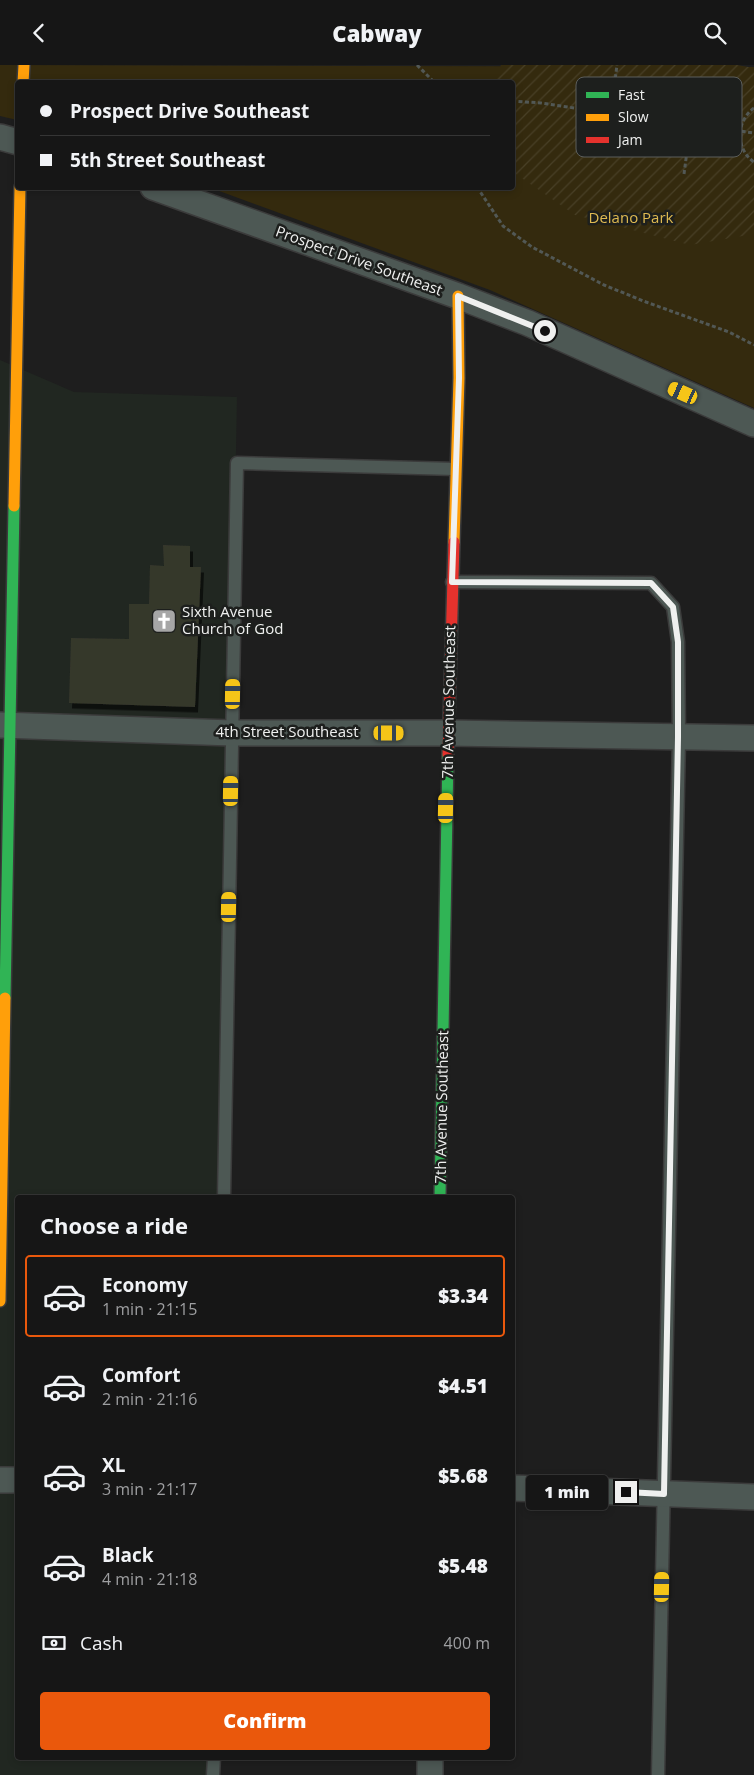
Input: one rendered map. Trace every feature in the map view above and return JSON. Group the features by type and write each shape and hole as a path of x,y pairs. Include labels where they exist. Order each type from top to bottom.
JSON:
{"main road":[{"path":"23,80 24,65"},
{"path":"0,1301 6,725 20,190"},
{"name":"7th Avenue Southeast","path":"440,1195 448,733 459,378 458,296"}],"street":[{"path":"0,137 15,141"},
{"name":"Prospect Drive Southeast","path":"161,190 458,296 528,323 754,424"},
{"name":"4th Street Southeast","path":"6,725 232,733 448,733 754,738"},
{"path":"0,1480 15,1480"},
{"path":"515,1488 754,1497"},
{"path":"430,1760 430,1775"}],"lane":[{"path":"224,1195 237,463 455,469"},
{"path":"452,582 651,583 673,607 678,642 678,737 658,1775"},
{"path":"213,1775 214,1760"}],"path":[{"path":"417,65 432,80"},
{"path":"515,101 576,109"},
{"path":"742,121 754,108"},
{"path":"742,143 744,151 754,162"},
{"path":"684,174 686,157"},
{"path":"479,190 503,226 532,247 604,285 729,331 754,345"}],"shaded area":[{"path":"0,360 74,392 237,397 222,1195 15,1195 15,1760 212,1760 212,1775 0,1775"}],"green space":[{"name":"Delano Park","path":"0,65 754,67 754,408 490,290 216,190 515,190 515,80 15,80 15,120 0,116"},
{"path":"501,65 737,65 754,68 754,234 690,245 575,215 515,173 515,80 495,80"}],"building":[{"name":"Sixth Avenue Church of God","path":"163,545 190,546 190,567 201,567 195,707 69,703 71,638 129,639 129,604 149,604 150,565 164,566"}],"traffic: fast":[{"path":"5,998 14,506"},
{"path":"440,1195 448,755"}],"traffic: slow":[{"path":"23,80 24,65"},
{"path":"14,506 20,190"},
{"path":"454,542 459,378 458,296"},
{"path":"0,1301 5,998"}],"traffic: jam":[{"path":"448,755 454,542"}],"place":[{"name":"Sixth Avenue Church of God","path":"164,621"}],"route":[{"path":"545,331 458,296 459,378 452,582 651,583 673,607 678,642 678,737 664,1494 626,1492"}]}
